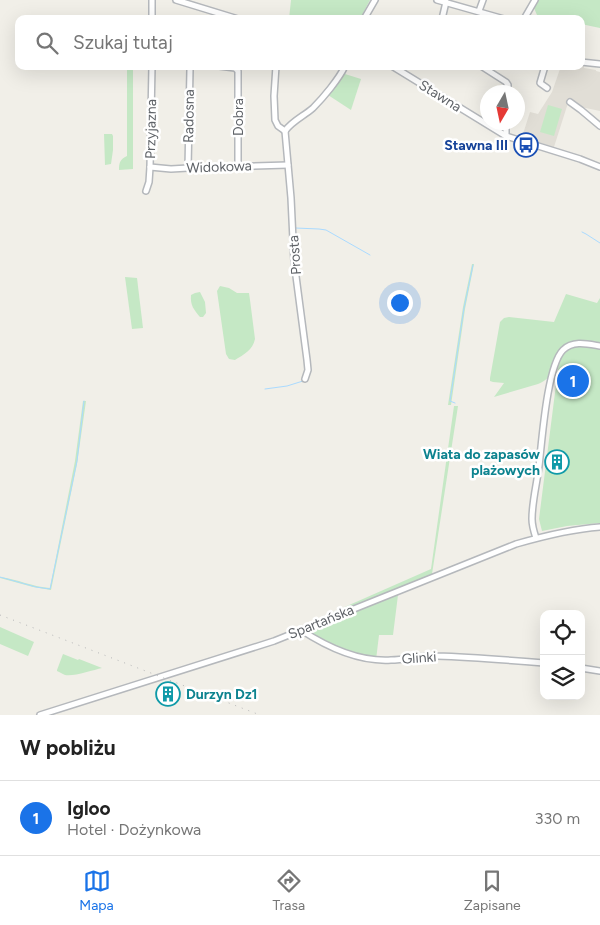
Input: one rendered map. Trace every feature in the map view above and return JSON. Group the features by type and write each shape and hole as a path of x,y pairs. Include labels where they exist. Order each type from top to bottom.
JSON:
{"street":[{"path":"152,0 152,15"},
{"path":"176,0 225,15"},
{"path":"366,15 375,0"},
{"path":"437,0 492,15"},
{"path":"479,11 483,0"},
{"path":"526,15 535,0"},
{"path":"443,15 446,2"},
{"path":"585,62 600,64"},
{"name":"Przyjazna","path":"146,191 150,167 152,70"},
{"name":"Radosna","path":"188,168 190,70"},
{"name":"Dobra","path":"237,70 238,167"},
{"path":"276,70 275,120 278,126 285,132 290,125 320,100 343,70"},
{"name":"Stawna","path":"399,70 506,136 600,167"},
{"path":"487,70 508,85"},
{"path":"544,70 540,83 547,88"},
{"path":"570,102 600,126"},
{"path":"506,130 506,136"},
{"name":"Prosta","path":"285,132 295,269 308,370 305,378"},
{"name":"Widokowa","path":"150,167 171,169 288,165"},
{"path":"536,538 532,526 532,518 550,386 558,357 566,347 581,343 600,346"},
{"name":"Spartańska","path":"40,715 274,641 516,544 554,533 600,527"},
{"name":"Glinki","path":"301,630 334,648 374,660 435,656 540,663"},
{"path":"585,669 600,671"}],"shaded area":[{"path":"585,68 600,72 600,111 568,103 554,147 522,137 530,112 538,114 552,92 560,70 585,70"}],"green space":[{"path":"291,0 370,0 362,15 289,15"},
{"path":"539,0 600,0 600,28 585,25 585,15 537,15 534,8"},
{"path":"127,70 133,70 133,169 119,170 120,162 127,156"},
{"path":"345,74 361,79 351,110 328,95"},
{"path":"548,105 562,109 554,136 540,132"},
{"path":"104,134 112,134 113,136 111,164 105,165"},
{"path":"472,264 474,264 465,309 451,405 448,405 463,307"},
{"path":"125,277 137,278 143,328 132,329"},
{"path":"220,286 229,288 237,293 249,293 255,339 250,349 235,360 229,359 226,354 217,291"},
{"path":"200,292 205,302 206,313 203,317 200,317 196,312 191,302 191,295"},
{"path":"566,294 597,303 600,298 600,523 567,526 542,531 539,519 559,361 558,355 549,376 538,384 494,397 504,383 490,381 490,378 500,322 504,318 509,317 554,322"},
{"path":"83,401 86,401 77,464 51,590 0,578 50,588 75,461"},
{"path":"454,406 458,406 432,574 310,625 306,624 431,569"},
{"path":"398,595 393,635 379,635 376,660 340,649 307,632 307,630"},
{"path":"0,627 34,642 28,656 0,644"},
{"path":"63,654 102,668 65,675 57,671"}],"waterway":[{"path":"295,228 326,230 370,255"},
{"path":"582,232 600,243"},
{"path":"455,403 450,401 464,308 473,265"},
{"path":"265,389 287,386 303,381"},
{"path":"0,577 50,589 77,461 84,401"}],"railway":[{"path":"0,615 260,715"}],"place":[{"name":"Stawna III","path":"526,145"},
{"name":"Igloo","path":"573,381"},
{"name":"Wiata do zapasów plażowych","path":"557,462"},
{"name":"Durzyn Dz1","path":"168,694"}]}
